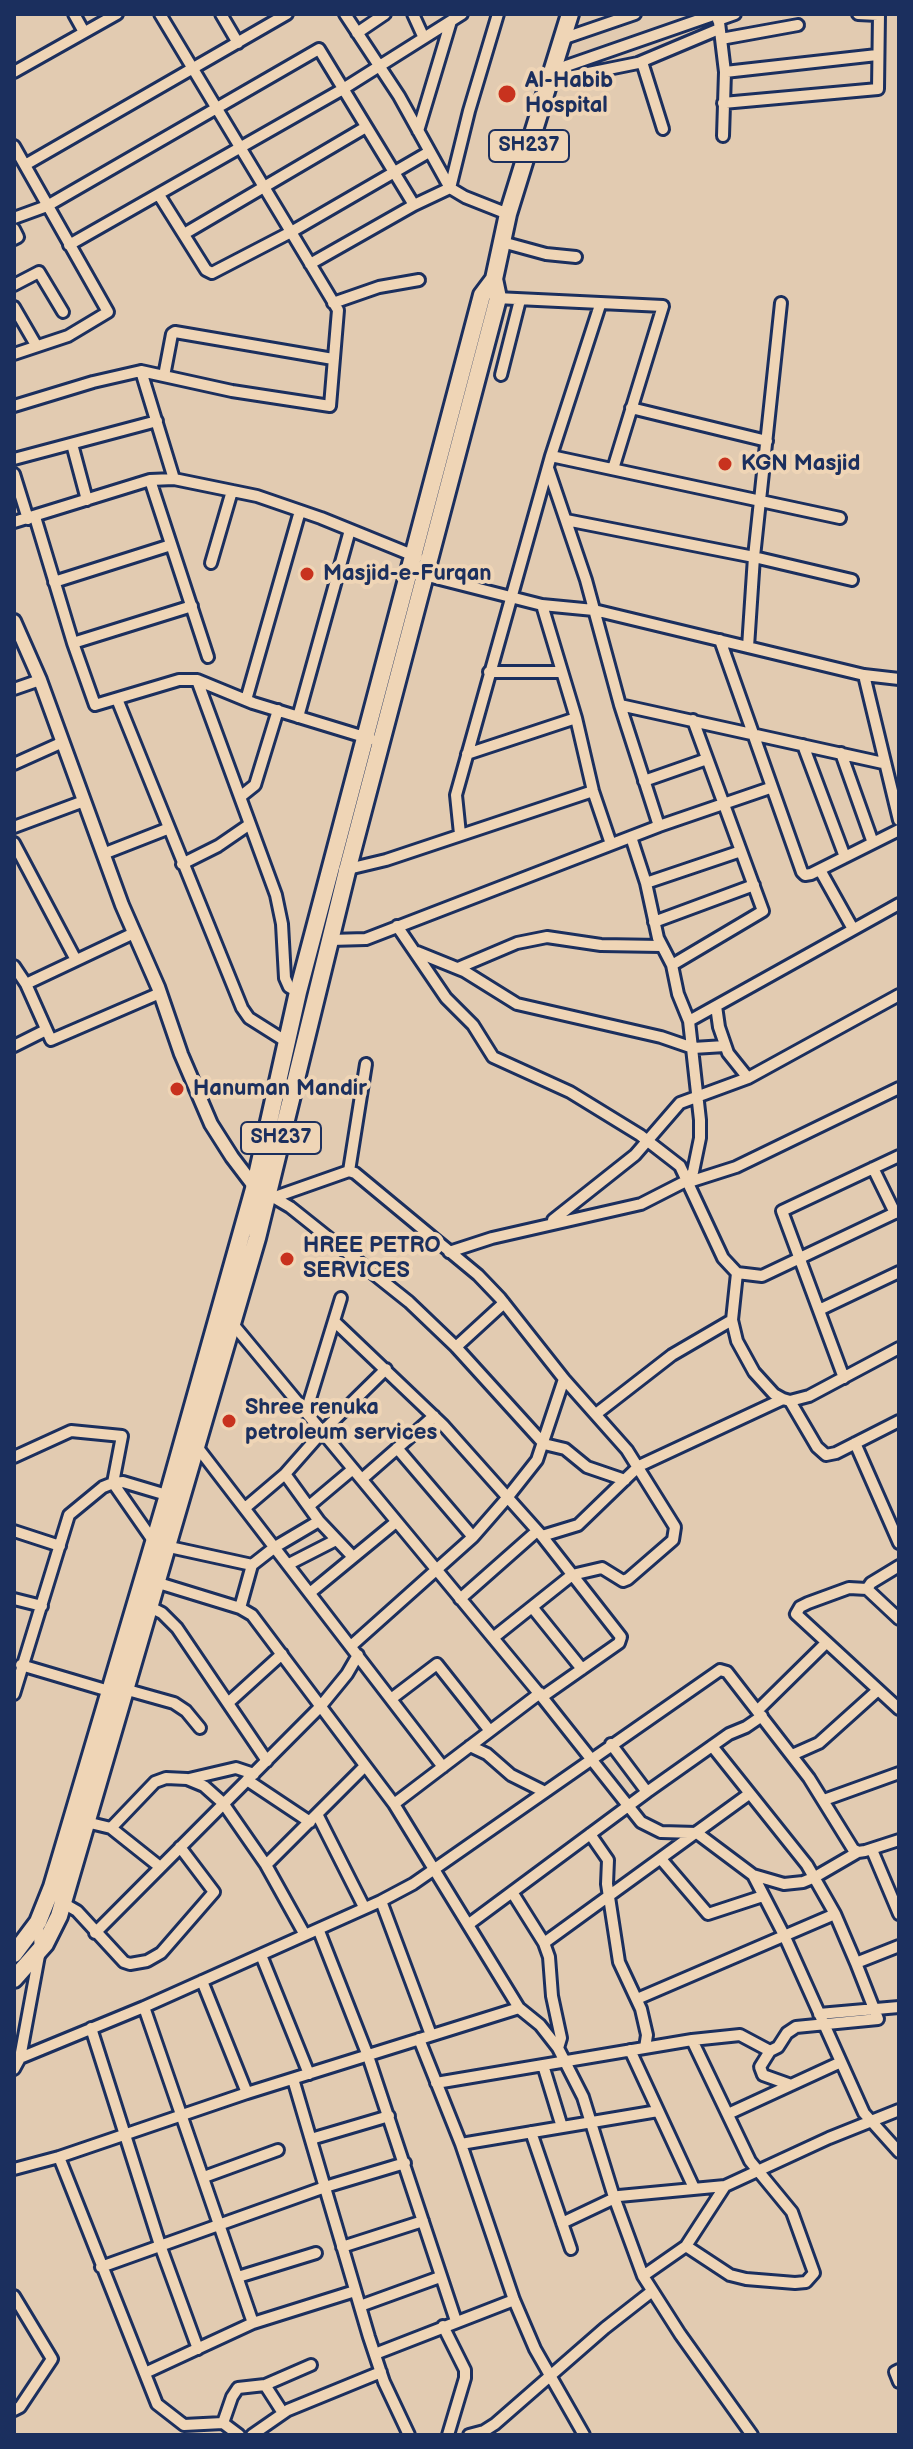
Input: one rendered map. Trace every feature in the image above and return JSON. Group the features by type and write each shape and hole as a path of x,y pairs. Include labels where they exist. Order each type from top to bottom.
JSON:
{"main road":[{"name":"SH237","path":"14,1979 50,1936 63,1903 117,1690 265,1193 287,1042 298,992 339,869 490,297 508,214 570,14"},
{"name":"SH237","path":"173,1497 195,1444 232,1323 330,940 339,869"},
{"name":"SH237","path":"14,1954 38,1922 52,1887 148,1606 149,1579"}],"street":[{"path":"74,14 84,32"},
{"path":"14,72 117,14"},
{"path":"14,406 141,371 232,391 330,406 338,310 160,14"},
{"path":"221,14 238,43"},
{"path":"25,165 286,14"},
{"path":"345,14 450,188 508,214"},
{"path":"357,33 384,14"},
{"path":"413,14 423,36"},
{"path":"69,245 343,89 447,19 462,14"},
{"path":"450,188 498,14"},
{"path":"562,39 635,14"},
{"path":"551,76 642,62 735,14"},
{"path":"723,103 878,89 878,14 858,14"},
{"path":"418,131 447,19"},
{"path":"718,23 725,72 723,136"},
{"path":"551,76 718,23 798,25"},
{"path":"14,218 47,206 319,49 414,205"},
{"path":"725,72 877,55"},
{"path":"642,62 663,129"},
{"path":"184,234 366,127"},
{"path":"14,146 108,312 68,336 14,354"},
{"path":"159,195 206,270 212,273 291,232 429,152"},
{"path":"310,264 450,188"},
{"path":"14,229 18,237 14,239"},
{"path":"502,242 546,254 576,257"},
{"path":"14,285 39,272 63,312"},
{"path":"333,303 379,287 419,280"},
{"path":"490,297 663,306 613,469"},
{"path":"501,375 520,300"},
{"path":"748,647 754,557 781,303"},
{"path":"460,834 456,795 509,597 600,305"},
{"path":"14,307 36,345"},
{"path":"164,376 172,334 175,332 333,359"},
{"path":"141,371 174,479"},
{"path":"631,408 767,441"},
{"path":"14,459 157,421"},
{"path":"72,444 87,500"},
{"path":"549,461 613,469 840,518"},
{"path":"549,461 620,705 659,826"},
{"path":"14,474 32,518 95,705 179,680 197,680 246,700 373,740"},
{"path":"14,522 150,480 174,479 257,496 300,511 350,530 419,566 509,597 542,605 594,610 864,675 899,679"},
{"path":"150,480 208,657"},
{"path":"211,563 232,491"},
{"path":"246,700 300,511"},
{"path":"566,520 852,580"},
{"path":"298,717 350,530"},
{"path":"54,582 171,545"},
{"path":"542,605 576,718 593,791 611,844"},
{"path":"73,643 192,606"},
{"path":"14,621 40,680 103,854 211,1124 265,1193 409,1302 456,1347 544,1444 565,1449 587,1467 625,1480"},
{"path":"720,640 802,872 807,875 820,870 899,830"},
{"path":"489,672 562,672"},
{"path":"864,675 899,820"},
{"path":"14,689 40,680"},
{"path":"197,680 280,912 285,978 289,987 298,992"},
{"path":"117,699 167,829 242,1008 249,1018 287,1042"},
{"path":"620,705 883,763"},
{"path":"240,797 255,785 278,710"},
{"path":"467,754 576,718"},
{"path":"672,965 760,914 763,908 693,720"},
{"path":"14,764 63,742"},
{"path":"803,745 845,857"},
{"path":"841,753 873,843"},
{"path":"644,781 707,759"},
{"path":"330,940 366,939 659,826 770,788"},
{"path":"339,869 593,791"},
{"path":"14,827 84,801"},
{"path":"182,864 218,846 250,824"},
{"path":"103,854 167,829"},
{"path":"631,837 661,946 672,965 678,994 689,1021 700,1138 688,1181"},
{"path":"14,843 76,960"},
{"path":"646,883 741,851"},
{"path":"820,870 853,929"},
{"path":"654,922 754,885"},
{"path":"689,1021 899,904"},
{"path":"397,926 446,998 473,1025 493,1057 570,1092 649,1142 680,1166 723,1258 737,1273 762,1276 897,1212 873,1168"},
{"path":"26,984 134,933"},
{"path":"458,968 517,943 547,937 601,945 661,946"},
{"path":"417,952 458,968 517,1004 661,1037 693,1048 725,1046"},
{"path":"14,966 26,984 51,1040 160,993"},
{"path":"549,1223 619,1170 649,1142 676,1107 698,1095 748,1078 899,995"},
{"path":"716,1006 725,1046 748,1078"},
{"path":"14,1046 46,1030"},
{"path":"349,1171 366,1064"},
{"path":"449,1252 549,1223 641,1204 688,1181 736,1167 899,1088"},
{"path":"844,1378 782,1211 899,1156"},
{"path":"265,1193 349,1171 355,1173 489,1286 639,1466 675,1527 673,1540 625,1581 602,1568 572,1575 493,1638"},
{"path":"819,1310 899,1272"},
{"path":"737,1273 732,1320 744,1357 765,1385 787,1400 822,1453 831,1455 899,1421"},
{"path":"306,1412 341,1298"},
{"path":"456,1347 504,1303"},
{"path":"596,1414 672,1355 732,1320"},
{"path":"334,1321 434,1416 539,1534 621,1637 619,1643 490,1731 394,1804"},
{"path":"232,1323 541,1695 641,1822 661,1832 697,1833 753,1875 784,1884 795,1884 815,1877 858,1852 899,1840"},
{"path":"460,1599 539,1534 578,1525 639,1466 787,1400 809,1396 899,1348"},
{"path":"245,1508 285,1474 322,1432 386,1369"},
{"path":"95,1933 320,1707 347,1674 354,1650 473,1537 507,1498 537,1460 564,1379"},
{"path":"362,1479 434,1416"},
{"path":"14,1457 71,1431 122,1436 113,1483 160,1544 252,1565"},
{"path":"855,1443 899,1543"},
{"path":"195,1444 443,1767"},
{"path":"397,1448 473,1537"},
{"path":"309,1506 353,1469"},
{"path":"285,1474 319,1521 353,1557"},
{"path":"14,1694 73,1509 113,1483 123,1482 173,1497"},
{"path":"240,1608 252,1565 275,1547 319,1521"},
{"path":"311,1592 396,1522"},
{"path":"14,1531 60,1546"},
{"path":"289,1564 336,1540"},
{"path":"867,1589 871,1583 899,1566"},
{"path":"149,1579 240,1608 252,1615 394,1804 519,2008 540,2025 566,2061 583,2097 643,2276 651,2292 752,2435"},
{"path":"899,1619 867,1589 849,1588 808,1603 797,1611 799,1619 899,1709"},
{"path":"14,1599 42,1606"},
{"path":"148,1606 170,1618 267,1761"},
{"path":"532,1607 582,1669"},
{"path":"469,1924 626,1806 760,1713 826,1643"},
{"path":"228,1703 282,1654"},
{"path":"391,1699 437,1664 490,1731"},
{"path":"21,1665 174,1703 186,1711 200,1728"},
{"path":"16,2065 91,2028 319,1931 381,1901 436,1868 720,1670 727,1672 792,1755 853,1849 858,1852"},
{"path":"792,1755 819,1743 878,1690"},
{"path":"611,1744 647,1792"},
{"path":"470,1746 487,1754 511,1775 543,1791"},
{"path":"712,1746 815,1877 835,1914 875,2009"},
{"path":"266,1865 365,1766"},
{"path":"111,1828 151,1784 166,1778 187,1779 236,1768 314,1818 364,1907"},
{"path":"824,1800 899,1773"},
{"path":"187,1779 204,1786 223,1803 266,1865 305,1935"},
{"path":"544,1943 749,1794"},
{"path":"86,1822 111,1828 160,1867"},
{"path":"590,1834 608,1860 607,1884 619,1962 647,2028 645,2048"},
{"path":"63,1903 77,1911 119,1958 130,1964 147,1961 161,1953 214,1892 180,1847"},
{"path":"872,1850 899,1914"},
{"path":"661,1859 708,1914 763,1896"},
{"path":"753,1875 870,2122 899,2152"},
{"path":"512,1892 544,1943 549,1957 552,1996 561,2038 558,2048"},
{"path":"381,1901 431,2035"},
{"path":"637,1999 835,1914"},
{"path":"16,2065 40,1950 38,1922"},
{"path":"319,1931 368,2056 456,2321"},
{"path":"856,1963 899,1946"},
{"path":"261,1955 309,2074"},
{"path":"202,1981 247,2093"},
{"path":"144,2007 184,2115 253,2323"},
{"path":"791,2085 763,2075 760,2067 770,2051 778,2047 791,2030 822,2019 899,2007"},
{"path":"14,2169 519,2008"},
{"path":"91,2028 160,2245 198,2349"},
{"path":"436,2083 692,2040 740,2035 770,2051"},
{"path":"419,2039 461,2144 514,2300 551,2378 584,2435"},
{"path":"686,2246 730,2275 746,2279 795,2283 812,2278 814,2273 792,2212 750,2161 692,2040"},
{"path":"630,2050 694,2188"},
{"path":"728,2114 841,2062"},
{"path":"543,2065 562,2127"},
{"path":"293,2079 375,2354 409,2435"},
{"path":"562,2223 614,2197 725,2186 899,2110"},
{"path":"461,2144 658,2111"},
{"path":"311,2139 389,2116"},
{"path":"531,2132 571,2249"},
{"path":"204,2177 278,2150"},
{"path":"59,2157 153,2397 174,2420 192,2426 214,2421 223,2423 239,2435"},
{"path":"101,2267 325,2187 405,2163"},
{"path":"643,2276 686,2246 725,2186"},
{"path":"342,2247 423,2221"},
{"path":"238,2277 316,2253"},
{"path":"360,2306 440,2277"},
{"path":"145,2373 253,2323 355,2291"},
{"path":"469,2435 495,2424 651,2292"},
{"path":"14,2296 52,2359 20,2407 14,2410"},
{"path":"375,2354 514,2300"},
{"path":"443,2326 465,2370 448,2435"},
{"path":"223,2423 238,2388 265,2385 311,2365"},
{"path":"899,2370 895,2372 899,2382"},
{"path":"252,2435 283,2413 381,2372"},
{"path":"265,2385 283,2413"}],"place":[{"name":"Al-Habib Hospital","path":"507,94"},
{"name":"KGN Masjid","path":"725,464"},
{"name":"Masjid-e-Furqan","path":"307,574"},
{"name":"Hanuman Mandir","path":"177,1089"},
{"name":"HREE PETRO SERVICES","path":"287,1259"},
{"name":"Shree renuka petroleum services","path":"229,1421"}]}
